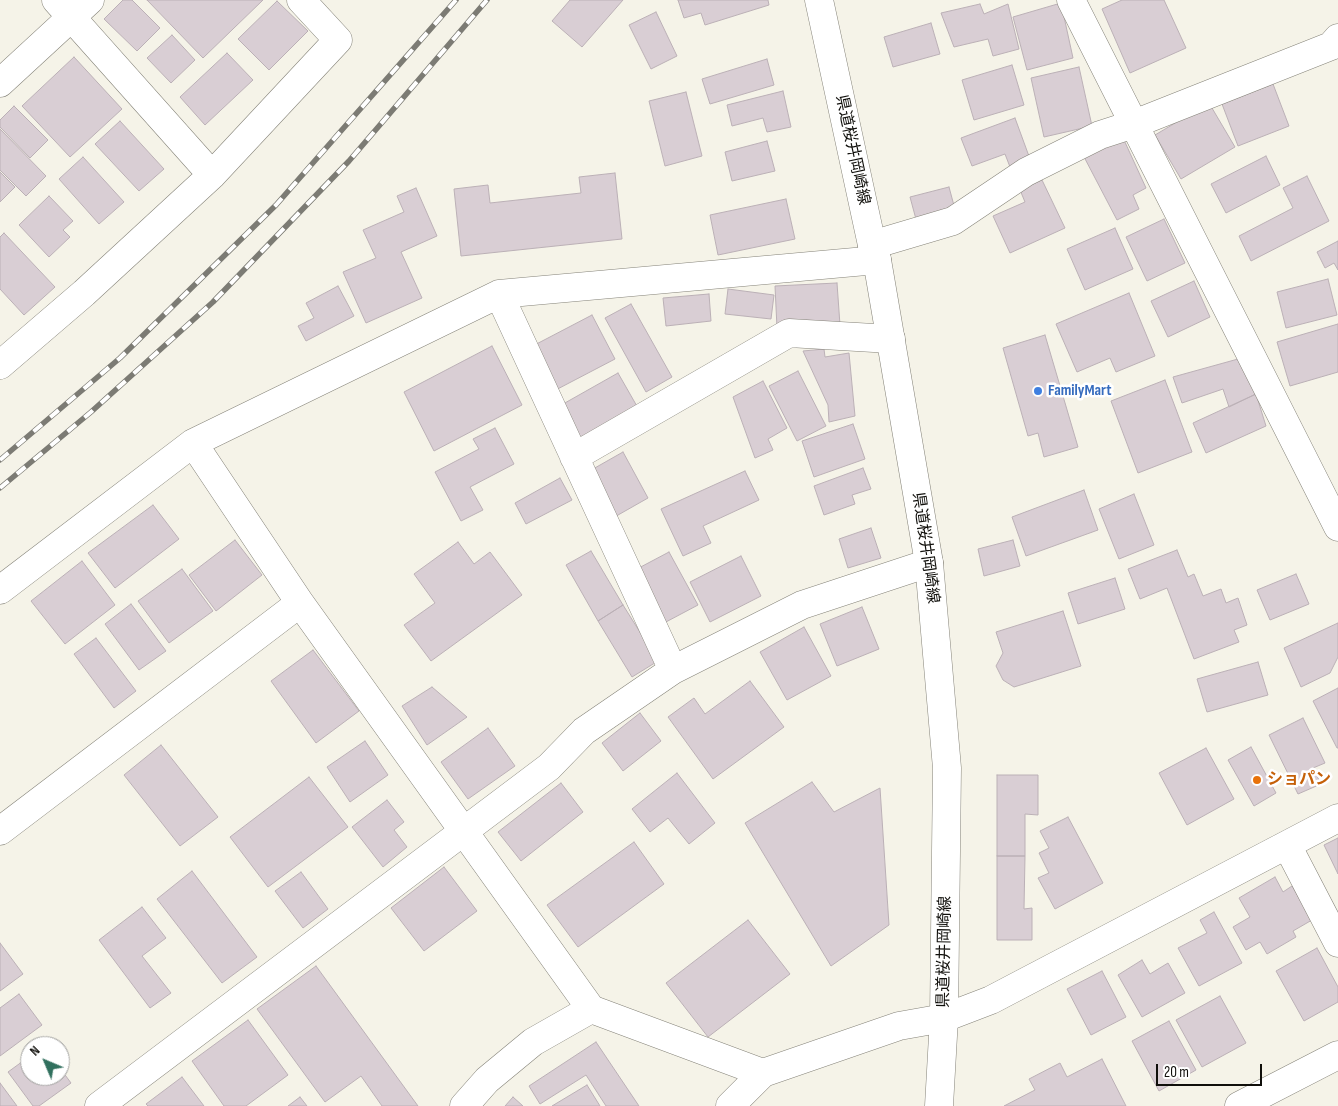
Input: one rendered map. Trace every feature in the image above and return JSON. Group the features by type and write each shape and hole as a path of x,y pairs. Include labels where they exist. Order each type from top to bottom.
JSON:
{"street":[{"path":"0,365 84,293 212,175 338,40 302,0"},
{"name":"県道桜井岡崎線","path":"819,0 875,252 930,563 947,768 944,1018 939,1106"},
{"path":"1071,0 1338,527"},
{"path":"0,83 73,6 212,175"},
{"path":"0,590 193,443 499,294 875,252 953,222 1026,172 1100,135 1134,124 1331,46 1338,38"},
{"path":"499,294 673,670"},
{"path":"574,457 789,333 891,339"},
{"path":"193,443 300,603 590,1009 763,1073"},
{"path":"99,1106 548,767 584,731 673,670 802,605 930,563"},
{"path":"0,831 300,603"},
{"path":"730,1106 763,1073 898,1026 944,1018 991,1000 1338,818"},
{"path":"1287,846 1338,943"},
{"path":"464,1106 487,1080 533,1042 590,1009"},
{"path":"1239,1106 1338,1055"}],"building":[{"path":"123,0 132,0 160,28 137,51 104,19"},
{"path":"147,0 263,0 203,58"},
{"path":"570,0 623,0 582,47 552,21"},
{"path":"678,0 768,0 769,5 705,25 701,13 684,18"},
{"path":"1122,0 1164,0 1186,48 1130,73 1102,9"},
{"path":"277,1 308,31 269,70 238,39"},
{"path":"1061,3 1073,58 1027,70 1013,17"},
{"path":"980,4 984,14 1008,4 1019,49 993,56 988,39 954,47 941,13"},
{"path":"656,12 677,56 651,69 629,25"},
{"path":"931,23 940,54 893,67 884,37"},
{"path":"172,35 195,60 171,83 147,58"},
{"path":"227,53 253,80 205,125 180,97"},
{"path":"74,57 122,109 70,157 22,106"},
{"path":"767,59 774,85 710,104 702,79"},
{"path":"1012,65 1024,105 974,120 962,80"},
{"path":"1079,67 1092,126 1044,137 1031,78"},
{"path":"1273,84 1289,126 1238,146 1222,104"},
{"path":"783,91 791,127 767,132 763,118 732,126 727,105"},
{"path":"686,92 702,156 665,166 649,101"},
{"path":"1209,103 1235,147 1181,179 1155,135"},
{"path":"14,106 48,140 30,158 0,127 0,120"},
{"path":"1015,118 1030,159 1010,167 1005,154 972,166 961,138"},
{"path":"120,121 164,169 139,191 95,144"},
{"path":"0,129 46,176 26,196 0,170"},
{"path":"1124,140 1146,188 1133,195 1139,209 1117,220 1083,155"},
{"path":"767,141 775,171 732,181 725,152"},
{"path":"1266,156 1280,185 1226,213 1211,184"},
{"path":"83,157 124,202 99,224 59,179"},
{"path":"0,172 15,187 0,202"},
{"path":"615,173 622,239 461,256 454,189 488,185 490,203 581,193 579,177"},
{"path":"1307,176 1329,221 1251,261 1239,236 1293,208 1283,188"},
{"path":"1042,180 1065,228 1010,253 993,216 1025,202 1020,190"},
{"path":"949,187 956,213 917,223 910,197"},
{"path":"416,188 437,236 401,252 422,298 366,323 343,272 376,258 363,230 404,212 397,196"},
{"path":"49,196 73,221 63,230 70,237 49,257 19,225"},
{"path":"786,199 795,239 718,255 710,215"},
{"path":"1164,219 1185,263 1147,281 1126,237"},
{"path":"1115,228 1133,269 1085,290 1067,249"},
{"path":"4,233 55,287 24,315 0,289 0,237"},
{"path":"1338,241 1338,270 1334,263 1325,268 1317,252"},
{"path":"1328,279 1337,315 1286,328 1277,292"},
{"path":"1194,281 1210,317 1168,337 1151,301"},
{"path":"837,283 840,325 777,328 775,286"},
{"path":"338,286 354,316 306,341 298,326 314,318 306,303"},
{"path":"728,289 774,295 771,319 725,314"},
{"path":"1129,293 1155,356 1116,372 1110,358 1077,372 1056,324"},
{"path":"709,294 711,321 666,326 663,298"},
{"path":"631,304 672,377 646,392 605,318"},
{"path":"592,315 615,359 548,394 525,350"},
{"path":"1338,324 1338,372 1290,386 1277,342"},
{"name":"FamilyMart","path":"1045,335 1078,447 1044,457 1038,433 1028,436 1003,348"},
{"path":"492,346 522,405 434,451 404,392"},
{"path":"824,349 825,357 849,353 855,416 829,422 828,405 803,351"},
{"path":"1238,359 1256,394 1229,407 1223,389 1182,403 1173,377"},
{"path":"798,371 826,426 797,441 769,386"},
{"path":"618,373 638,408 575,444 556,408"},
{"path":"1165,380 1192,452 1138,473 1111,401"},
{"path":"763,381 787,428 768,439 773,450 755,458 733,397"},
{"path":"1256,394 1266,426 1206,453 1193,423"},
{"path":"853,424 865,459 814,477 802,441"},
{"path":"495,428 514,464 470,487 483,510 461,521 435,472 479,449 473,439"},
{"path":"623,452 648,498 611,519 586,473"},
{"path":"863,468 871,489 852,495 855,504 824,515 814,486"},
{"path":"745,471 759,500 703,526 711,543 683,556 661,509"},
{"path":"560,478 572,500 526,524 515,503"},
{"path":"1084,490 1098,530 1026,556 1012,517"},
{"path":"1134,494 1154,545 1119,559 1099,509"},
{"path":"153,505 179,539 115,588 88,553"},
{"path":"871,528 881,558 848,568 839,539"},
{"path":"235,540 262,575 216,611 189,575"},
{"path":"1013,540 1020,566 984,576 978,549"},
{"path":"458,542 474,564 490,552 522,595 431,661 404,625 435,603 414,574"},
{"path":"1177,550 1188,577 1194,574 1203,596 1221,589 1226,603 1238,598 1247,625 1234,630 1239,642 1194,659 1167,588 1140,599 1128,569"},
{"path":"591,551 623,605 598,621 566,565"},
{"path":"669,552 698,605 664,623 635,570"},
{"path":"741,556 761,596 710,622 690,582"},
{"path":"82,561 115,605 65,644 31,601"},
{"path":"182,569 213,611 169,643 138,601"},
{"path":"1296,574 1309,604 1270,620 1257,590"},
{"path":"1115,578 1125,609 1078,624 1068,593"},
{"path":"131,604 166,651 139,670 105,624"},
{"path":"623,605 658,661 632,677 598,621"},
{"path":"862,607 879,649 837,666 820,624"},
{"path":"1063,611 1081,666 1014,687 1003,680 996,666 1003,653 996,632"},
{"path":"1338,623 1338,657 1330,673 1301,687 1284,648"},
{"path":"804,627 831,676 787,700 760,652"},
{"path":"96,638 136,691 114,708 74,654"},
{"path":"313,650 359,711 316,743 271,681"},
{"path":"1258,662 1268,695 1207,712 1197,679"},
{"path":"750,681 784,727 713,779 668,717 694,698 705,714"},
{"path":"432,687 467,717 427,745 402,706"},
{"path":"1338,688 1338,748 1337,748 1313,701"},
{"path":"640,713 661,741 623,771 602,743"},
{"path":"1303,718 1325,763 1313,768 1321,784 1298,794 1269,735"},
{"path":"488,728 515,766 468,799 441,762"},
{"path":"365,741 388,775 350,802 327,767"},
{"path":"161,745 218,817 180,846 124,775"},
{"path":"1251,747 1276,793 1254,806 1228,760"},
{"path":"1206,748 1234,799 1187,825 1159,773"},
{"path":"677,773 715,823 689,844 668,818 650,832 632,809"},
{"path":"997,775 1038,775 1038,815 1025,814 1025,856 997,856"},
{"path":"309,777 348,827 268,887 230,837"},
{"path":"812,782 834,812 880,788 889,925 831,966 745,823"},
{"path":"561,783 583,812 521,861 498,832"},
{"path":"387,800 404,822 394,830 407,847 383,867 352,827"},
{"path":"1068,817 1103,883 1055,909 1038,878 1049,873 1039,853 1049,848 1040,831"},
{"path":"1338,838 1338,874 1324,845"},
{"path":"634,842 664,884 578,947 547,905"},
{"path":"997,856 1025,856 1024,909 1032,908 1032,940 997,940"},
{"path":"444,867 477,911 424,951 391,908"},
{"path":"192,871 257,957 222,983 157,899"},
{"path":"301,872 328,909 303,928 275,891"},
{"path":"1275,877 1283,892 1292,886 1312,920 1293,931 1296,937 1267,954 1260,942 1246,950 1233,927 1250,917 1239,898"},
{"path":"142,907 166,938 142,956 171,993 150,1008 99,940"},
{"path":"1214,912 1242,963 1199,986 1178,948 1207,933 1200,920"},
{"path":"748,920 790,974 708,1037 666,983"},
{"path":"0,943 23,974 0,991"},
{"path":"1317,948 1338,987 1338,1002 1304,1021 1276,971"},
{"path":"1142,960 1150,974 1168,963 1185,993 1142,1017 1118,975"},
{"path":"316,966 418,1106 382,1106 361,1076 325,1102 257,1009"},
{"path":"1102,971 1126,1017 1091,1035 1067,989"},
{"path":"19,994 42,1025 27,1036 20,1036 20,1041 0,1056 0,1008"},
{"path":"1220,996 1246,1043 1202,1067 1176,1020"},
{"path":"248,1020 288,1075 246,1106 224,1106 192,1061"},
{"path":"1169,1021 1196,1070 1159,1091 1132,1041"},
{"path":"596,1042 639,1106 606,1106 586,1075 540,1104 529,1086"},
{"path":"1102,1059 1126,1106 1004,1106 1035,1090 1029,1079 1060,1063 1067,1077"},
{"path":"20,1063 20,1086 67,1086 39,1106 33,1106 8,1072"},
{"path":"182,1077 204,1106 148,1106 146,1104"},
{"path":"0,1083 17,1106 0,1106"},
{"path":"587,1085 600,1106 552,1106"},
{"path":"300,1097 307,1106 288,1106"},
{"path":"513,1097 523,1106 505,1106"}],"railway":[{"path":"0,460 120,358 276,205 456,0"},
{"path":"0,488 91,412 213,302 349,161 487,0"}],"place":[{"name":"FamilyMart","path":"1038,391"},
{"name":"ショパン","path":"1257,780"}]}
